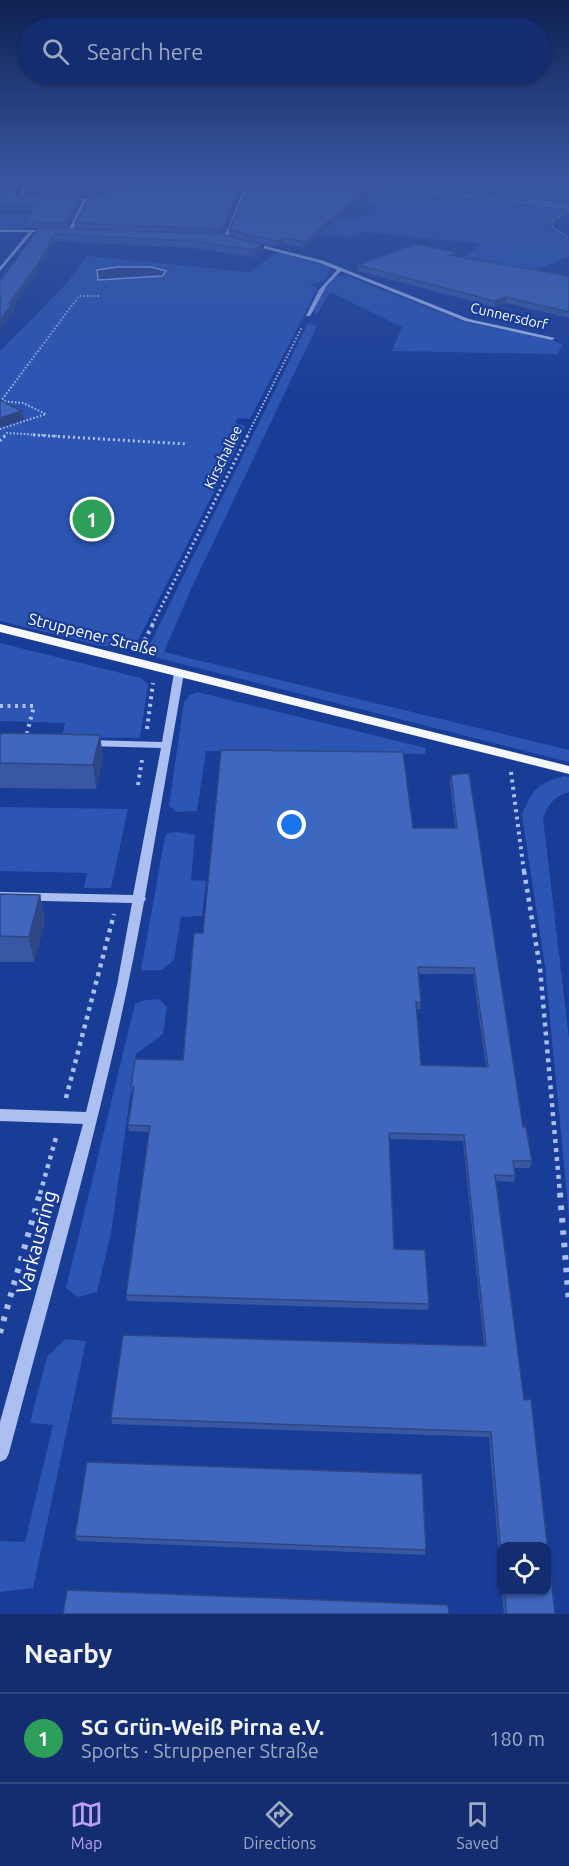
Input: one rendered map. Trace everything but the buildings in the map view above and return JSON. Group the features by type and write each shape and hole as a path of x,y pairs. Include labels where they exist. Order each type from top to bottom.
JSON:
{"main road":[{"name":"Struppener Straße","path":"0,628 569,770"}],"street":[{"path":"0,270 13,254"},
{"name":"Cunnersdorf","path":"296,254 341,269 467,320 552,338"},
{"path":"308,315 322,287 341,269"},
{"name":"Varkausring","path":"1,1448 91,1118 123,985 140,899 178,673"},
{"path":"73,742 166,745"},
{"path":"0,896 140,899"},
{"path":"0,1115 91,1118"}],"path":[{"path":"0,429 46,414 23,404 1,401 80,296 100,296"},
{"name":"Kirschallee","path":"134,661 308,315"},
{"path":"0,441 7,433 187,444"},
{"path":"137,788 154,687 152,676"},
{"path":"0,706 34,706 26,741"},
{"path":"507,754 526,890 540,968 569,1302"},
{"path":"0,1334 62,1117 118,898"}],"shaded area":[{"path":"275,254 286,254 330,267 328,275 323,280 309,285 317,287 317,290 250,419 238,418 235,423 246,426 236,449 138,640 119,646 102,646 0,621 0,351 67,283 87,256 249,272"},
{"path":"467,254 569,254 569,257 531,272 446,268"},
{"path":"117,267 151,267 166,271 162,276 98,280 97,270"},
{"path":"346,275 464,322 552,340 563,345 557,354 392,351 402,327 330,292 317,314 312,312 329,283 339,276"},
{"path":"308,323 317,326 192,587 164,652 569,750 569,762 150,656 149,646"},
{"path":"0,643 141,678 148,684 140,738 62,737 65,723 0,721"},
{"path":"197,692 426,748 425,754 206,751 197,811 177,812 169,806 184,702 190,695"},
{"path":"569,777 569,792 553,801 543,818 569,1039 569,1217 545,966 522,815 537,788 548,781"},
{"path":"0,807 128,809 111,888 84,888 87,873 0,871"},
{"path":"168,833 195,835 191,880 206,881 202,916 181,917 174,960 162,970 141,970 165,837"},
{"path":"159,999 167,1007 163,1034 136,1054 111,1233 97,1292 78,1297 66,1288 135,1004 145,1000"},
{"path":"65,1339 86,1341 33,1588 0,1592 0,1541 25,1542 53,1425 30,1423 47,1357"}],"place":[{"name":"SG Grün-Weiß Pirna e.V.","path":"92,519"}]}
